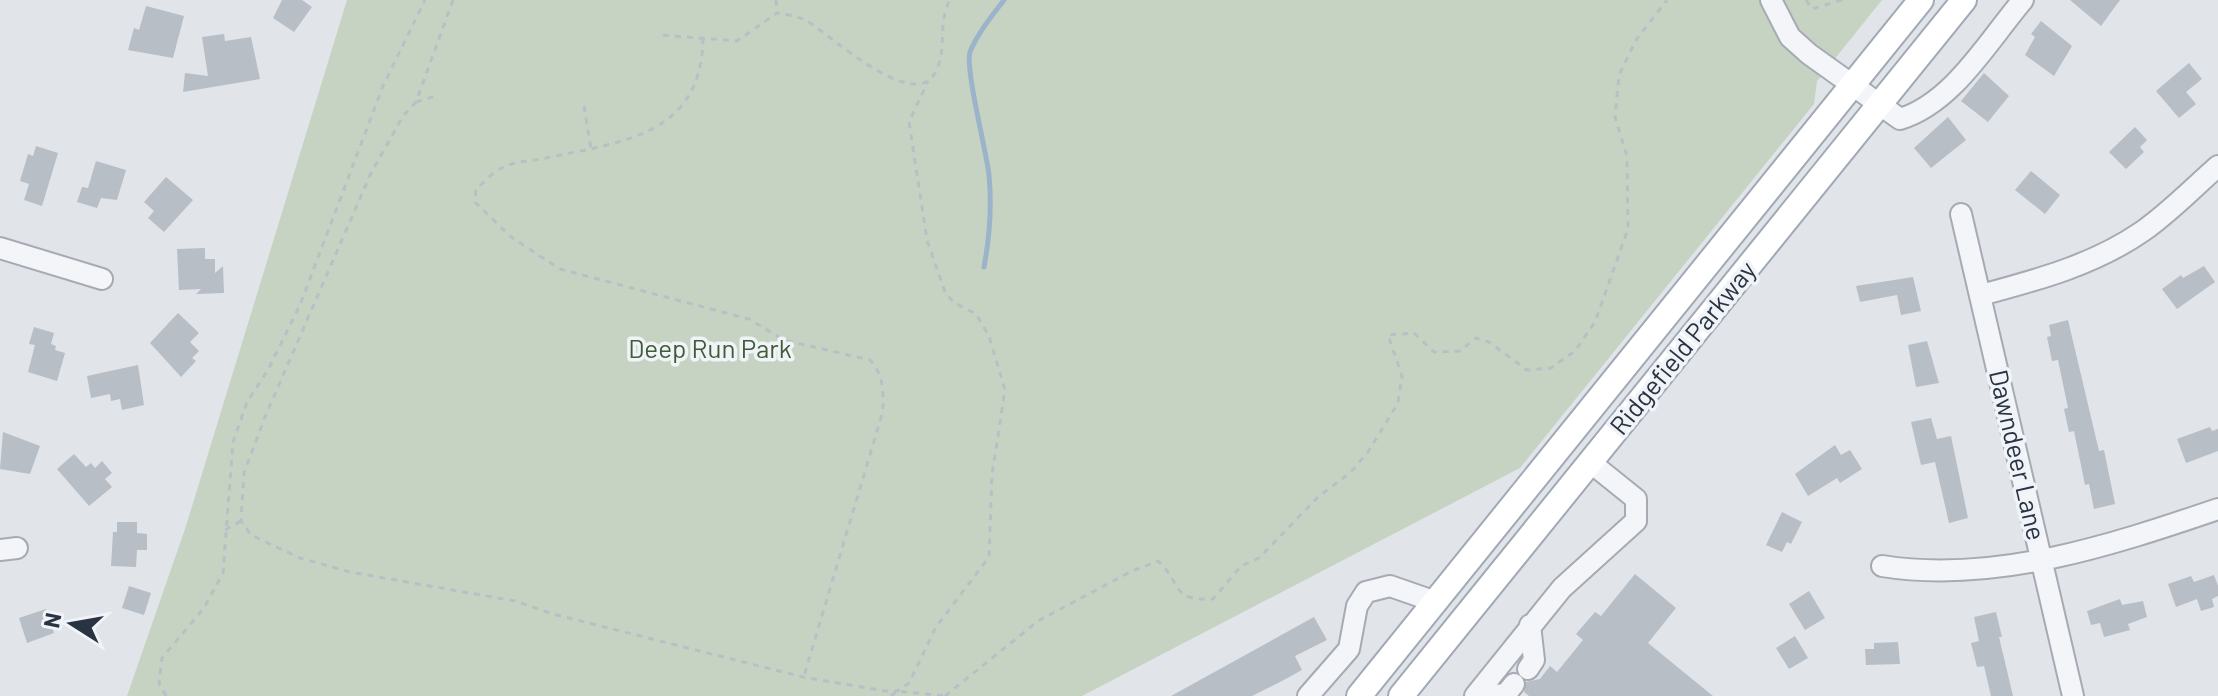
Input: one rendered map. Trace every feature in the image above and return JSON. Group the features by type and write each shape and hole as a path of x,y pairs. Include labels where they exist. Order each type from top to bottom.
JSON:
{"main road":[{"name":"Ridgefield Parkway","path":"1359,696 1921,0"},
{"name":"Ridgefield Parkway","path":"1401,696 1964,0"}],"street":[{"path":"1771,0 1790,37 1900,119 1933,103 2023,0"},
{"path":"1981,295 2045,278 2107,252 2167,212 2218,166"},
{"name":"Dawndeer Lane","path":"1961,214 2073,696"},
{"path":"0,248 102,279"},
{"path":"1475,696 1562,588 1636,521 1636,499 1590,462"},
{"path":"1882,566 1912,571 1972,571 2041,559 2165,527 2218,509"},
{"path":"1308,696 1349,649 1357,606 1366,592 1390,586 1436,602"},
{"path":"1487,696 1506,694 1534,660 1530,625"}],"path":[{"path":"166,696 159,683 162,658 204,608 223,573 233,442 247,402 268,370 300,305 383,86 425,0"},
{"path":"453,0 416,102 403,116 371,173 265,417 244,473 241,521 251,535 300,558 350,572 515,601 553,614 803,677 945,696 1038,621 1130,572 1158,561 1169,572 1173,586 1183,596 1192,600 1213,599 1241,566 1259,558 1368,452 1398,403 1402,376 1388,335 1414,333 1434,352 1460,351 1476,338 1489,342 1527,370 1551,368 1575,351 1595,322 1628,229 1627,156 1615,117 1619,75 1636,40 1667,0"},
{"path":"776,0 777,13"},
{"path":"891,696 909,683 936,627 989,557 992,475 1005,390 989,336 971,311 945,292 927,240 909,122 941,56 941,29 950,0"},
{"path":"1806,0 1812,9 1842,0"},
{"path":"663,35 737,41 777,13 804,19 856,61 880,73 915,83 928,81"},
{"path":"703,38 703,56 694,92 680,111 659,126 591,149 503,167 476,190 475,202 511,237 560,269 749,319 784,340 870,360 880,375 883,411 809,666 803,677"},
{"path":"416,102 436,96"},
{"path":"584,106 591,149"},
{"path":"225,530 241,521"}],"green space":[{"name":"Deep Run Park","path":"347,0 1882,0 1817,81 1814,104 1520,468 1082,696 127,696 186,526"}],"building":[{"path":"282,0 302,0 312,7 294,32 273,18"},
{"path":"2070,0 2120,0 2101,26"},
{"path":"146,6 184,16 173,58 128,50 134,28 139,30"},
{"path":"2041,21 2072,46 2054,76 2025,55 2035,37 2031,34"},
{"path":"224,34 225,41 251,37 260,79 183,92 185,73 208,76 202,37"},
{"path":"2189,63 2202,79 2186,92 2196,104 2179,118 2156,91"},
{"path":"1984,73 2009,96 1988,122 1961,101"},
{"path":"1948,117 1966,140 1931,168 1914,148"},
{"path":"2135,127 2147,140 2140,147 2144,152 2126,169 2109,152"},
{"path":"36,146 58,153 42,206 24,200 29,184 20,181 28,154 33,156"},
{"path":"96,161 126,170 117,200 101,198 97,208 77,202 82,187 88,188"},
{"path":"2031,171 2060,195 2045,214 2015,190"},
{"path":"166,177 193,200 164,232 148,218 154,211 144,202"},
{"path":"205,248 205,259 215,259 215,273 223,266 224,293 196,294 201,289 179,290 177,249"},
{"path":"2204,266 2215,282 2177,309 2162,289 2181,275 2183,278"},
{"path":"1913,277 1921,311 1901,315 1897,295 1860,302 1856,286"},
{"path":"178,313 199,333 190,342 199,351 192,358 196,361 181,377 150,343"},
{"path":"2068,320 2099,451 2104,450 2115,504 2094,509 2089,484 2085,485 2074,431 2069,432 2064,409 2068,408 2058,360 2052,361 2047,337 2051,336 2049,325"},
{"path":"34,327 54,333 51,344 56,346 55,350 65,353 57,381 28,372 35,345 29,344"},
{"path":"1927,341 1939,383 1916,387 1908,345"},
{"path":"138,365 144,405 122,410 120,399 111,401 110,394 91,398 87,376"},
{"path":"1931,418 1937,439 1951,436 1968,518 1949,523 1935,462 1921,465 1911,422"},
{"path":"2210,427 2212,431 2218,429 2218,451 2186,463 2177,439"},
{"path":"3,432 40,446 30,474 0,469"},
{"path":"1835,445 1841,455 1850,450 1862,469 1840,483 1837,478 1808,496 1795,474"},
{"path":"74,454 86,467 91,463 95,468 102,461 112,473 105,479 112,487 89,506 57,469"},
{"path":"1782,512 1802,522 1791,544 1787,542 1782,552 1766,545"},
{"path":"117,522 137,522 137,533 147,534 147,550 137,550 136,567 111,566 113,532 117,532"},
{"path":"1635,574 1676,608 1648,643 1713,696 1529,696 1524,692 1526,682 1540,679 1550,666 1557,672 1583,640 1576,634 1595,612 1601,616"},
{"path":"2214,575 2218,596 2212,599 2214,607 2201,611 2197,599 2176,607 2168,584 2191,576 2194,582"},
{"path":"129,586 151,593 144,615 122,608"},
{"path":"1809,591 1825,618 1805,630 1789,604"},
{"path":"2120,599 2122,605 2143,601 2147,617 2128,624 2130,630 2104,637 2100,623 2091,625 2087,611"},
{"path":"46,609 54,633 27,643 19,618"},
{"path":"1996,612 2013,696 1991,696 1984,666 1977,667 1971,643 1979,641 1974,617"},
{"path":"1314,617 1327,640 1295,656 1302,670 1252,696 1171,696"},
{"path":"1795,636 1808,658 1789,669 1776,648"},
{"path":"1898,642 1900,664 1866,665 1865,649 1874,649 1874,643"}],"waterway":[{"path":"984,267 990,221 990,187 969,61 970,52 985,25 1004,0"}]}
